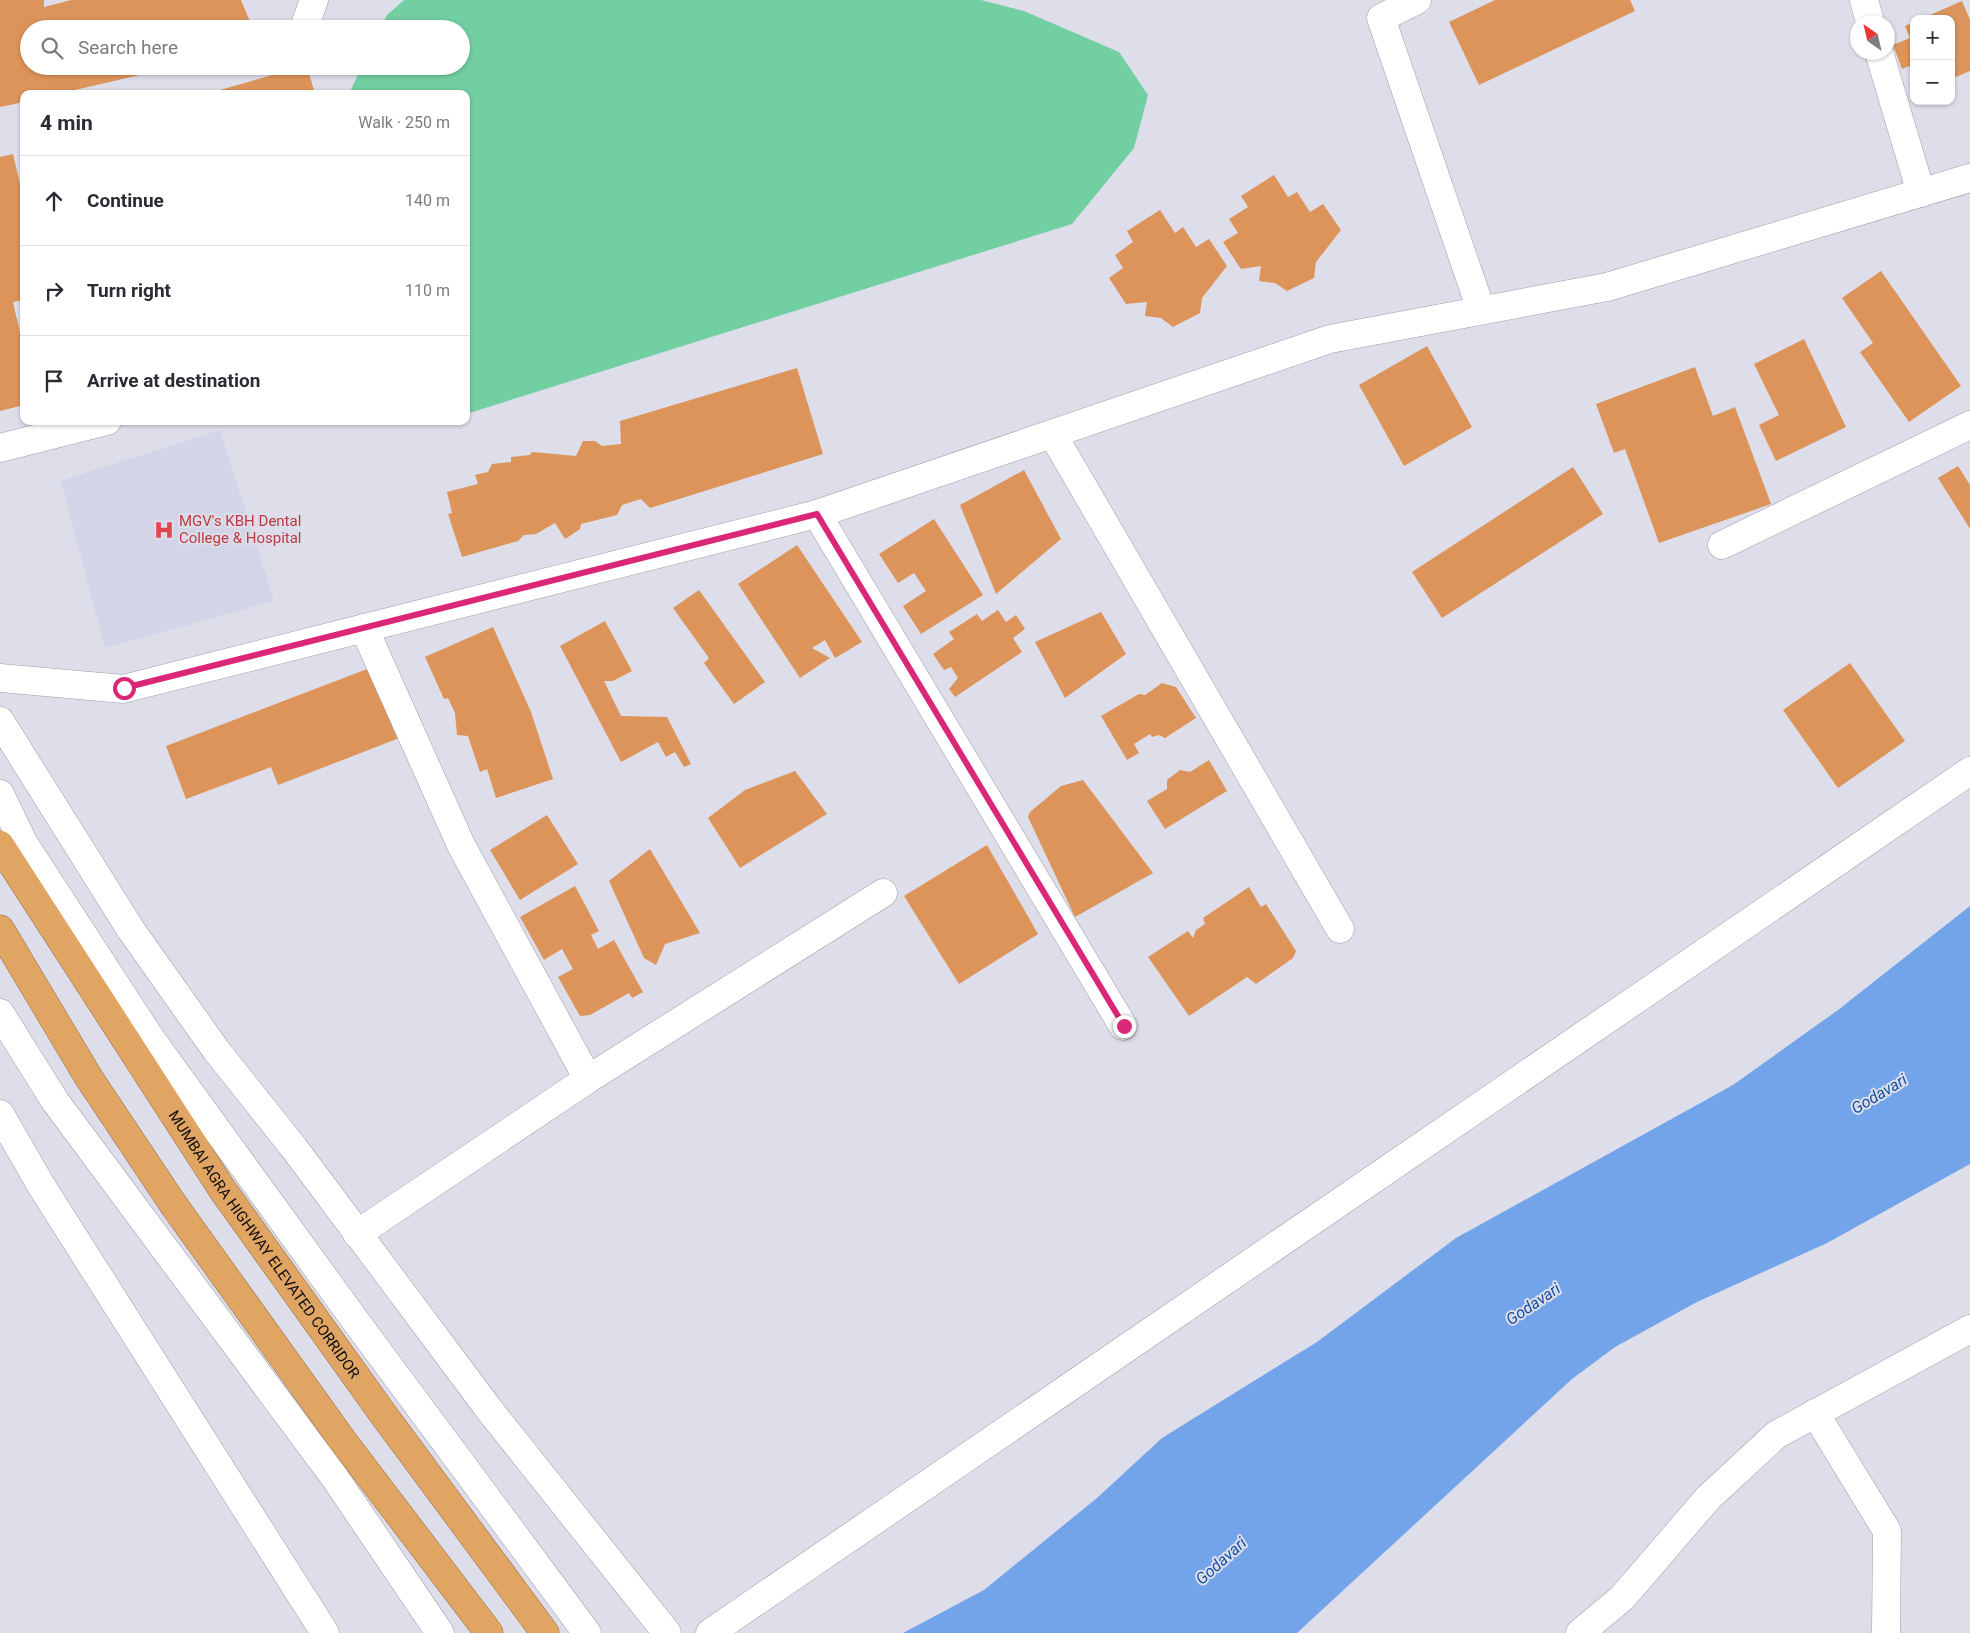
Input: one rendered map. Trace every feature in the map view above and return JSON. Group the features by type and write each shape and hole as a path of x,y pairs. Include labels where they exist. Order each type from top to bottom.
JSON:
{"highway":[{"name":"MUMBAI AGRA HIGHWAY ELEVATED CORRIDOR","path":"0,845 222,1189 383,1414 545,1633"},
{"path":"0,929 89,1078 173,1204 343,1441 489,1633"}],"street":[{"path":"307,20 314,0"},
{"path":"1417,0 1381,18 1481,310"},
{"path":"1864,0 1868,15"},
{"path":"1881,60 1921,193"},
{"path":"0,678 124,688 817,514 1330,339 1608,287 1970,178"},
{"path":"0,448 91,425"},
{"path":"1722,545 1970,425"},
{"path":"1052,435 1340,929"},
{"path":"817,514 1124,1026"},
{"path":"364,628 461,845 588,1079"},
{"path":"0,721 131,930 216,1050 491,1412 667,1633"},
{"path":"710,1633 1970,771"},
{"path":"0,794 24,844 151,1039 357,1323 587,1633"},
{"path":"357,1234 588,1079 883,893"},
{"path":"0,1013 55,1101 335,1478 440,1633"},
{"path":"0,1114 42,1187 325,1633"},
{"path":"1580,1633 1622,1598 1708,1498 1776,1435 1970,1329"},
{"path":"1814,1413 1887,1531 1886,1633"}],"shaded area":[{"path":"220,430 274,601 105,648 61,481"}],"green space":[{"path":"404,0 981,0 1024,11 1119,52 1148,95 1134,148 1072,224 470,413 470,90 351,90 358,75 470,75 470,20 384,20 387,15"}],"water":[{"name":"Godavari","path":"1970,906 1970,1164 1827,1243 1697,1302 1615,1347 1572,1379 1297,1633 903,1633 984,1590 1097,1498 1162,1438 1317,1342 1456,1238 1733,1085 1838,1010"}],"building":[{"path":"0,0 44,0 44,7 71,0 241,0 249,20 20,20 20,75 140,75 75,90 20,90 20,103 0,107"},
{"path":"1495,0 1630,0 1635,11 1479,85 1449,22"},
{"path":"1962,1 1970,20 1970,71 1955,77 1955,15 1930,15"},
{"path":"1910,24 1910,38 1905,26"},
{"path":"1910,38 1910,68 1909,66 1902,69 1895,50 1895,44"},
{"path":"272,75 310,75 314,90 220,90"},
{"path":"13,154 20,184 20,301 13,302 20,333 20,406 0,411 0,157"},
{"path":"1274,175 1288,197 1297,192 1310,212 1323,204 1341,230 1316,262 1314,278 1287,291 1275,283 1259,281 1261,266 1241,269 1223,242 1238,233 1229,219 1248,207 1241,196"},
{"path":"1160,210 1175,233 1183,227 1196,247 1209,239 1227,266 1202,298 1200,313 1173,327 1161,318 1145,316 1147,302 1126,304 1109,278 1123,268 1115,255 1133,242 1127,231"},
{"path":"1881,271 1961,386 1909,422 1860,352 1873,343 1842,298"},
{"path":"1804,339 1846,427 1776,461 1759,425 1779,415 1754,364"},
{"path":"1427,346 1472,427 1404,466 1359,385"},
{"path":"1695,367 1713,416 1735,407 1771,504 1659,543 1625,449 1614,453 1596,404"},
{"path":"797,368 823,454 650,508 641,499 622,505 617,515 581,524 580,529 565,539 555,523 536,534 524,535 518,541 462,557 448,514 452,513 447,492 478,484 475,475 488,472 492,464 511,462 511,457 530,455 532,452 576,456 583,441 595,441 602,446 621,444 620,421"},
{"path":"1958,466 1970,485 1970,529 1938,478"},
{"path":"1573,467 1603,514 1442,618 1412,572"},
{"path":"1024,470 1061,539 996,594 960,505"},
{"path":"934,519 983,595 921,634 903,606 926,591 914,573 898,583 879,554"},
{"path":"797,545 862,642 835,658 825,640 812,648 830,658 800,678 738,584"},
{"path":"699,590 765,682 734,704 704,663 709,658 673,608"},
{"path":"998,610 1006,622 1016,615 1025,629 1013,638 1022,652 955,697 949,689 958,678 951,667 944,670 933,654 954,639 949,632 977,614 982,621"},
{"path":"1101,612 1126,654 1065,698 1035,642"},
{"path":"605,621 632,671 613,681 604,681 621,716 667,717 691,764 684,767 675,752 666,757 658,742 621,762 560,646"},
{"path":"493,627 531,712 553,779 496,798 487,769 480,772 468,736 457,735 455,713 448,698 444,699 425,657"},
{"path":"1850,663 1905,741 1838,788 1783,710"},
{"path":"375,666 402,737 278,785 271,767 186,799 166,746"},
{"path":"1162,683 1176,687 1196,718 1165,738 1159,735 1152,737 1150,734 1134,744 1139,753 1127,760 1101,716 1139,694 1145,695"},
{"path":"1209,760 1227,791 1165,829 1147,801 1167,789 1167,780 1180,770 1190,772"},
{"path":"795,771 827,814 740,868 708,818 745,790"},
{"path":"1083,780 1153,873 1075,917 1028,817 1030,812 1061,786"},
{"path":"547,815 578,864 520,900 490,850"},
{"path":"987,845 1038,934 959,984 904,896"},
{"path":"650,849 700,933 665,944 656,965 644,958 609,881"},
{"path":"575,886 599,931 591,935 598,949 614,940 643,992 632,998 629,993 590,1015 580,1016 558,977 573,969 562,949 544,960 520,917"},
{"path":"1249,887 1261,907 1266,904 1296,951 1293,958 1256,984 1247,977 1189,1016 1148,957 1188,931 1193,938 1196,930 1205,924 1203,918"}],"place":[{"name":"MGV's KBH Dental College & Hospital","path":"164,530"}],"route":[{"path":"124,688 817,514 1124,1026"}]}
